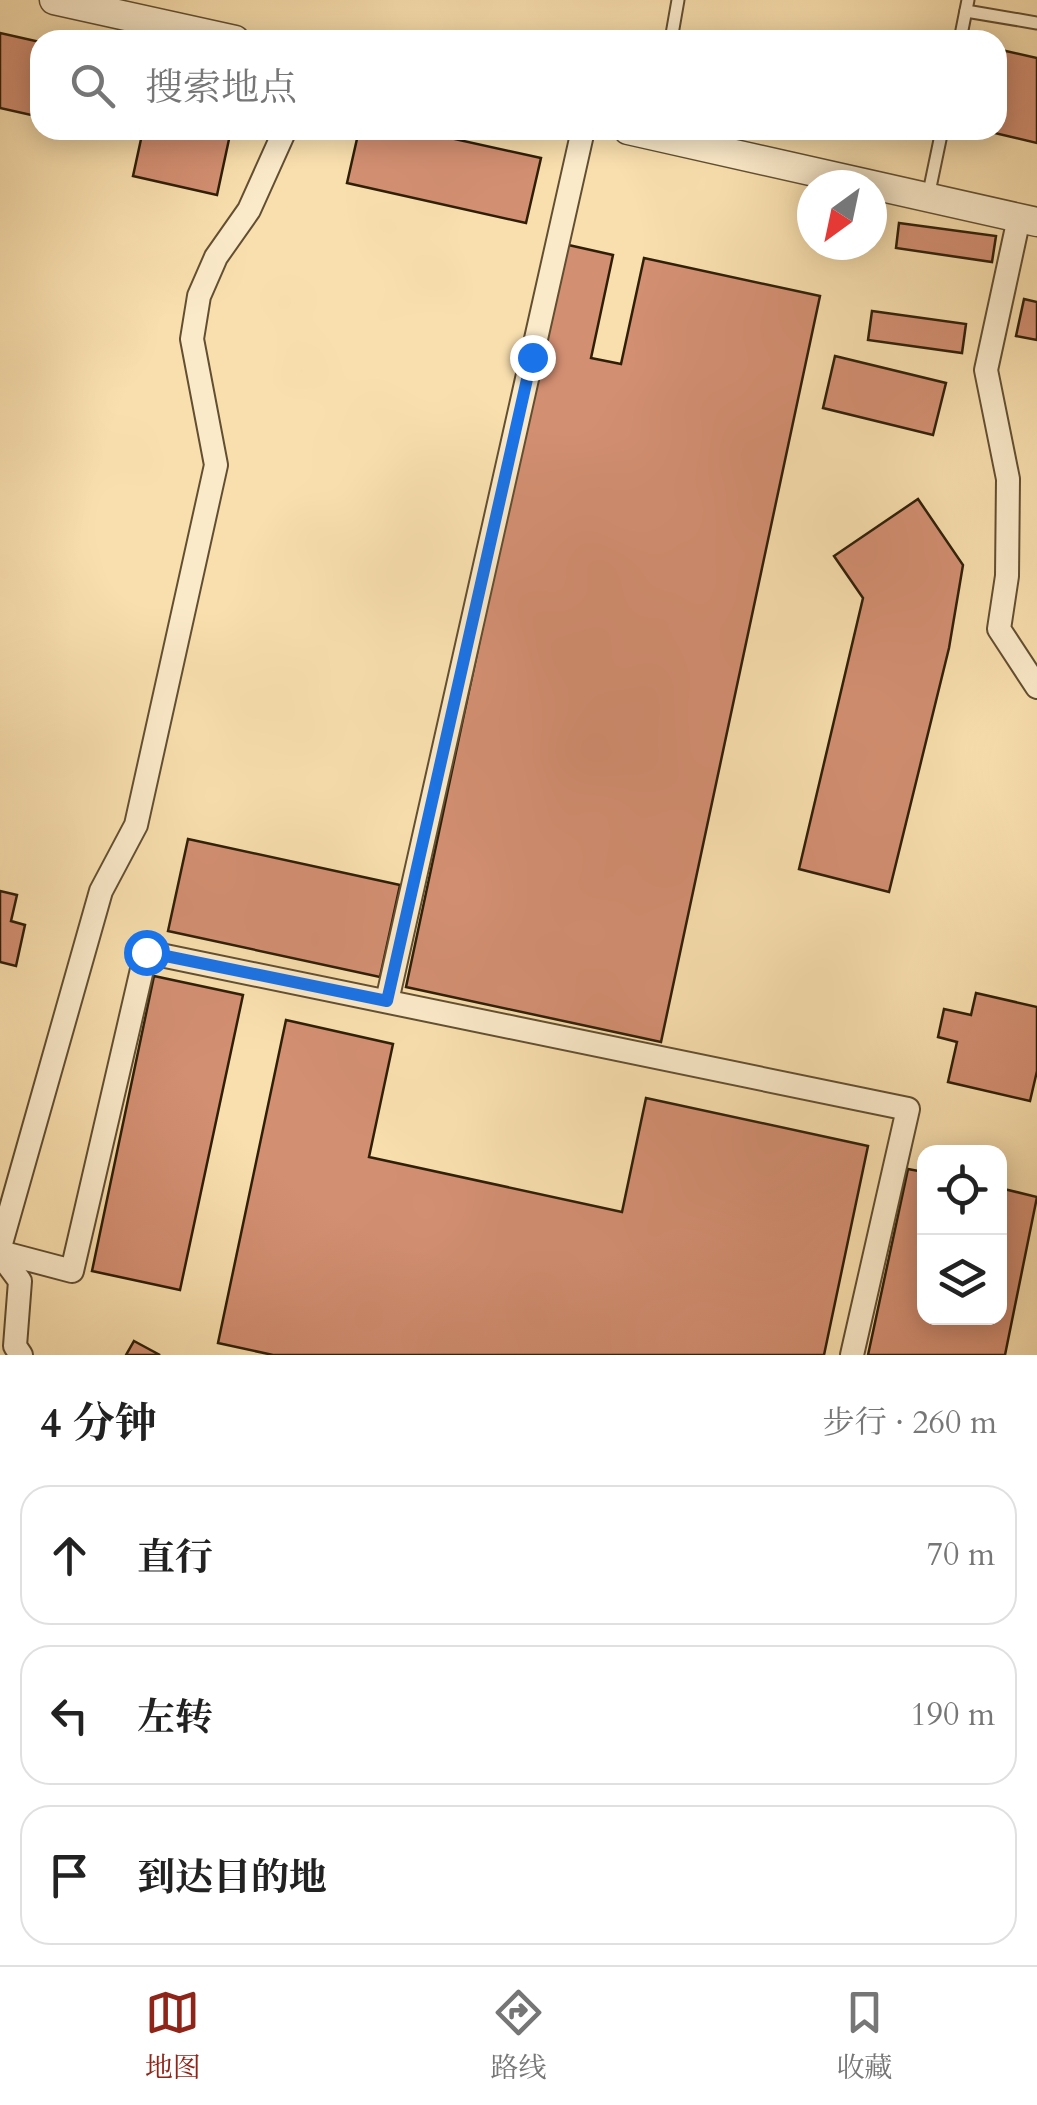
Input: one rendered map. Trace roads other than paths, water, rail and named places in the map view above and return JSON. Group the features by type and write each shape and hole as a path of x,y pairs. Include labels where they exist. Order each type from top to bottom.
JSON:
{"street":[{"path":"54,0 190,30"},
{"path":"21,1355 15,1346 20,1282 0,1251 101,891 136,824 216,465 192,339 199,296 216,257 249,210 280,140"},
{"path":"387,1001 580,140"},
{"path":"680,140 1028,220 986,370 1008,479 1008,576 998,629 1037,687"},
{"path":"0,1251 72,1271 146,952 908,1109 852,1355"}],"lane":[{"path":"673,30 678,0"},
{"path":"967,6 1037,23"},
{"path":"928,198 940,140"}]}
